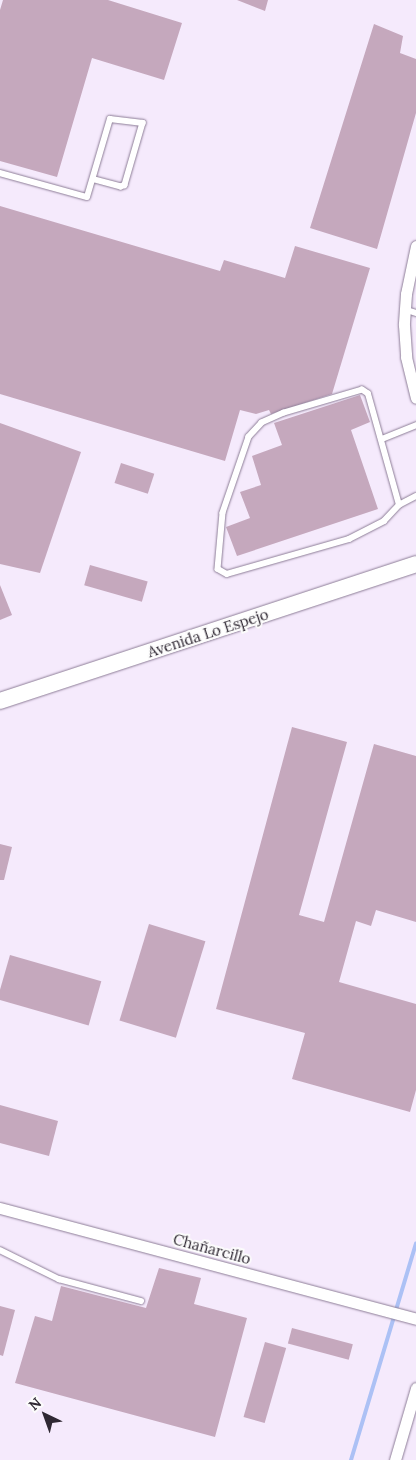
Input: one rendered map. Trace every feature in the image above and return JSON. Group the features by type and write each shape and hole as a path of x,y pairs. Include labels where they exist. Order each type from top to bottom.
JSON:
{"main road":[{"name":"Avenida Lo Espejo","path":"0,701 416,564"}],"street":[{"path":"416,246 404,309 406,357 416,398"},
{"name":"Chañarcillo","path":"0,1208 416,1317"},
{"path":"395,1460 416,1388"}],"lane":[{"path":"0,173 83,198 90,196 94,180 110,119 115,117 143,123 125,185 121,187 94,180"},
{"path":"404,309 416,313"},
{"path":"399,504 371,400 362,390 284,413 262,424 249,436 223,513 218,569 227,574 349,539 384,521 399,504 416,496"},
{"path":"382,439 416,425"},
{"path":"0,1250 59,1279 141,1301"}],"building":[{"path":"3,0 108,0 182,23 164,80 92,58 57,177 0,161 0,10"},
{"path":"237,0 268,0 265,11"},
{"path":"374,24 403,36 400,53 416,59 416,113 377,249 310,228"},
{"path":"0,206 220,271 224,260 285,278 295,246 370,268 332,394 271,414 269,410 256,414 240,410 225,461 0,394"},
{"path":"360,395 370,422 351,430 378,509 237,556 226,527 250,518 240,492 261,485 252,456 282,445 274,423"},
{"path":"0,423 81,452 40,573 0,564"},
{"path":"121,463 154,474 148,494 115,483"},
{"path":"90,565 148,582 142,602 84,585"},
{"path":"0,585 12,615 0,620"},
{"path":"292,727 347,742 299,915 324,922 374,744 416,756 416,922 376,910 371,926 356,921 339,982 416,1004 416,1090 410,1112 292,1079 305,1033 216,1009"},
{"path":"0,844 12,847 4,880 0,880"},
{"path":"149,924 205,941 176,1038 119,1021"},
{"path":"10,955 101,981 89,1025 0,1000 0,990"},
{"path":"0,1105 58,1121 49,1156 0,1143"},
{"path":"159,1268 201,1278 194,1304 247,1318 215,1437 15,1383 35,1316 52,1321 61,1286 146,1308"},
{"path":"0,1306 15,1310 3,1356 0,1355"},
{"path":"292,1328 353,1344 349,1360 288,1343"},
{"path":"265,1342 286,1348 265,1423 244,1417"}],"waterway":[{"path":"351,1460 416,1244"}]}
